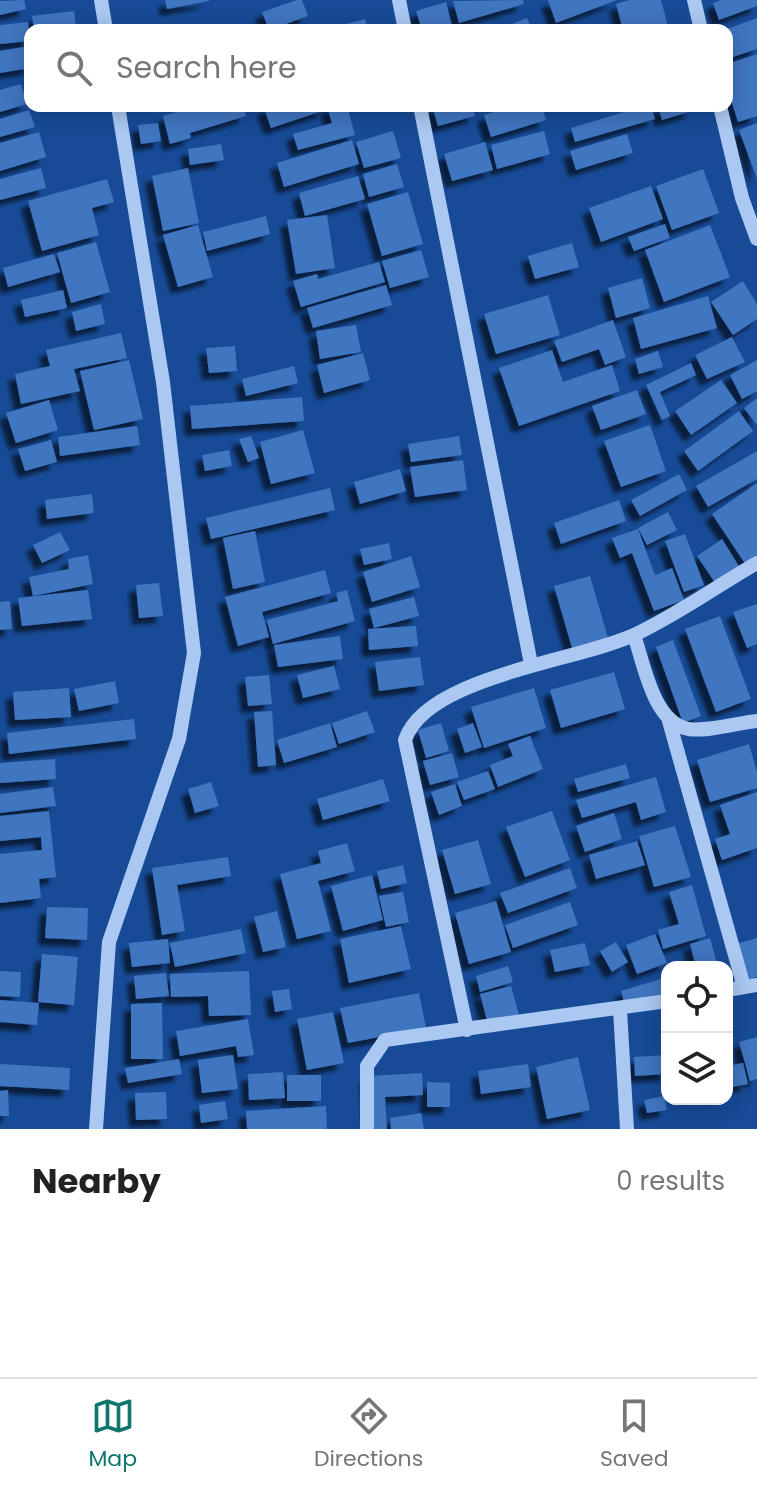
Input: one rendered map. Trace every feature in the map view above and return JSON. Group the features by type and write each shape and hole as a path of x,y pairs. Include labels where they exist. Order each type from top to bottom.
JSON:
{"street":[{"path":"101,0 105,24"},
{"path":"399,0 404,24"},
{"path":"694,0 700,24"},
{"path":"96,1129 109,942 179,739 194,653 163,382 119,112"},
{"path":"421,112 531,664"},
{"path":"722,112 757,239"},
{"path":"467,1030 405,740 410,724 428,707 531,664 634,635 757,563"},
{"path":"634,635 657,701 669,721 751,986"},
{"path":"669,721 689,729 757,721"},
{"path":"367,1129 367,1066 385,1040 661,1002"},
{"path":"620,1010 627,1129"}],"building":[{"path":"24,0 26,9 0,15 0,1"},
{"path":"165,0 209,0 209,1 167,9"},
{"path":"302,0 308,16 286,24 267,24 262,12"},
{"path":"523,0 524,4 459,23 453,1"},
{"path":"548,0 617,0 556,23"},
{"path":"629,0 661,0 667,24 621,24 616,4"},
{"path":"721,0 757,0 757,6 719,20 713,3"},
{"path":"446,2 452,24 420,24 416,11"},
{"path":"74,11 76,24 33,24 32,16"},
{"path":"527,18 530,24 512,24"},
{"path":"757,18 757,49 733,57 733,27"},
{"path":"365,19 366,24 346,24"},
{"path":"28,22 24,24 24,42 0,44 0,25"},
{"path":"24,47 24,69 0,73 0,51"},
{"path":"757,54 757,116 738,122 733,106 733,62"},
{"path":"21,84 24,105 0,112 0,90"},
{"path":"30,112 35,127 0,137 0,119"},
{"path":"176,112 245,112 246,116 190,133 191,138 170,144 163,116"},
{"path":"265,112 319,112 271,128"},
{"path":"329,112 349,112 355,135 298,150 293,134 332,123"},
{"path":"434,112 474,112 475,116 438,126"},
{"path":"494,112 544,112 546,120 491,137 484,115"},
{"path":"624,112 653,112 655,119 575,142 571,128"},
{"path":"660,112 689,112 662,120"},
{"path":"158,123 161,141 141,144 138,125"},
{"path":"757,123 757,179 739,130"},
{"path":"393,131 401,158 364,168 356,142"},
{"path":"544,131 550,154 497,169 491,145"},
{"path":"39,132 46,157 0,171 0,143"},
{"path":"627,134 633,153 576,170 570,151"},
{"path":"352,140 359,164 284,187 277,163"},
{"path":"485,142 493,170 452,181 444,154"},
{"path":"221,144 224,160 190,165 188,149"},
{"path":"397,164 404,187 369,197 363,174"},
{"path":"41,168 46,188 0,200 0,179"},
{"path":"188,168 199,223 163,231 152,176"},
{"path":"703,169 719,213 672,230 656,186"},
{"path":"358,176 365,199 305,216 299,193"},
{"path":"107,179 114,202 92,208 99,235 42,251 28,201"},
{"path":"651,186 663,219 601,242 589,208"},
{"path":"408,192 423,244 382,256 367,204"},
{"path":"327,215 335,268 296,274 287,220"},
{"path":"266,216 270,234 207,251 203,232"},
{"path":"665,224 670,238 634,251 628,237"},
{"path":"198,225 213,277 178,287 163,235"},
{"path":"710,225 730,277 664,302 645,250"},
{"path":"96,242 110,292 71,303 57,253"},
{"path":"572,243 579,267 535,279 528,256"},
{"path":"421,250 429,277 390,288 382,261"},
{"path":"54,254 60,272 8,287 3,268"},
{"path":"379,262 385,282 301,307 293,281 317,274 318,279"},
{"path":"642,278 650,308 616,318 608,288"},
{"path":"743,281 757,304 757,319 733,335 711,302"},
{"path":"386,285 392,305 313,328 307,308"},
{"path":"63,290 67,308 25,317 21,300"},
{"path":"548,295 560,335 496,354 484,314"},
{"path":"708,296 717,328 641,349 633,318"},
{"path":"101,304 105,324 76,331 72,312"},
{"path":"613,320 626,357 605,365 599,349 562,362 554,341"},
{"path":"356,325 361,352 320,359 316,331"},
{"path":"121,333 127,358 74,369 80,391 21,404 15,374 50,366 46,350"},
{"path":"732,337 745,362 707,379 695,355"},
{"path":"235,346 237,371 209,373 206,348"},
{"path":"552,350 563,382 612,365 620,391 519,426 499,368"},
{"path":"658,351 663,367 639,374 635,359"},
{"path":"363,353 370,380 324,393 317,365"},
{"path":"129,360 143,419 94,430 80,371"},
{"path":"757,360 757,391 742,399 730,375"},
{"path":"691,363 696,375 660,392 670,416 662,420 646,385"},
{"path":"294,366 298,383 246,396 242,379"},
{"path":"721,380 737,403 691,435 675,411"},
{"path":"637,390 646,414 601,430 592,406"},
{"path":"302,397 304,421 192,429 190,406"},
{"path":"757,398 757,425 744,408"},
{"path":"49,400 58,430 16,443 6,413"},
{"path":"739,411 753,431 698,471 684,451"},
{"path":"650,425 666,471 621,487 604,441"},
{"path":"137,426 140,445 60,456 58,437"},
{"path":"303,430 315,473 271,484 260,442"},
{"path":"251,436 259,458 248,462 239,439"},
{"path":"459,436 462,455 411,462 408,444"},
{"path":"51,440 57,462 25,471 18,449"},
{"path":"229,450 232,466 205,471 202,455"},
{"path":"757,451 757,479 708,507 696,486"},
{"path":"463,460 467,490 415,497 410,467"},
{"path":"400,469 406,491 360,504 354,482"},
{"path":"679,474 687,490 640,516 631,500"},
{"path":"757,483 757,557 746,565 712,514"},
{"path":"330,488 335,510 211,539 206,518"},
{"path":"92,494 94,513 47,519 45,500"},
{"path":"619,500 626,521 561,544 554,523"},
{"path":"668,512 677,530 647,545 638,528"},
{"path":"638,529 655,575 672,568 684,600 654,611 632,553 620,558 612,538"},
{"path":"255,531 265,582 233,589 223,538"},
{"path":"60,532 70,550 42,563 33,545"},
{"path":"685,534 704,585 684,592 665,541"},
{"path":"722,539 740,568 716,584 697,556"},
{"path":"389,543 392,559 364,565 360,549"},
{"path":"88,555 93,584 33,596 29,577 69,569 68,559"},
{"path":"411,556 420,587 372,602 363,572"},
{"path":"325,570 331,593 262,612 269,637 238,646 225,597"},
{"path":"590,576 608,638 572,648 554,586"},
{"path":"159,583 163,616 139,618 136,585"},
{"path":"88,590 92,619 22,626 18,598"},
{"path":"347,590 355,621 273,644 267,620 338,601 336,593"},
{"path":"414,597 419,616 374,628 369,609"},
{"path":"10,601 12,629 0,630 0,602"},
{"path":"757,604 757,644 747,648 733,612"},
{"path":"720,616 751,699 716,712 685,629"},
{"path":"416,626 418,646 369,650 368,629"},
{"path":"340,636 343,659 278,667 274,645"},
{"path":"673,640 701,716 683,723 656,647"},
{"path":"420,657 424,685 379,691 375,662"},
{"path":"334,666 340,689 303,698 297,675"},
{"path":"614,672 625,709 561,728 550,690"},
{"path":"269,675 272,704 248,706 245,677"},
{"path":"115,681 119,703 79,711 74,689"},
{"path":"69,688 71,717 15,720 13,692"},
{"path":"534,688 546,728 484,748 471,707"},
{"path":"272,711 276,765 258,767 254,712"},
{"path":"367,711 375,732 339,744 332,723"},
{"path":"134,719 136,739 9,754 7,733"},
{"path":"330,723 337,747 284,763 277,740"},
{"path":"441,723 449,751 426,758 418,730"},
{"path":"473,723 482,747 465,753 457,729"},
{"path":"530,736 543,769 498,787 490,765 513,756 508,744"},
{"path":"749,744 757,772 757,788 710,802 697,760"},
{"path":"452,753 459,777 430,785 423,761"},
{"path":"55,759 56,779 0,783 0,763"},
{"path":"626,764 630,778 578,792 574,779"},
{"path":"488,771 495,789 464,800 457,782"},
{"path":"656,777 666,812 641,820 636,802 582,818 576,800"},
{"path":"383,779 390,801 323,820 317,799"},
{"path":"211,782 219,806 195,813 188,789"},
{"path":"455,784 462,806 439,815 431,792"},
{"path":"53,787 56,806 0,813 0,794"},
{"path":"757,792 757,848 722,860 715,839 730,834 720,805"},
{"path":"49,811 56,877 39,879 41,898 0,903 0,854 42,850 41,837 0,841 0,816"},
{"path":"552,811 570,860 525,877 506,827"},
{"path":"614,813 622,839 585,852 576,826"},
{"path":"675,826 691,877 654,887 639,836"},
{"path":"478,840 491,884 455,894 442,850"},
{"path":"637,841 645,865 596,879 589,855"},
{"path":"347,843 355,871 318,881 331,931 297,939 280,874 321,863 318,851"},
{"path":"228,857 231,876 177,885 185,931 162,935 152,868"},
{"path":"403,865 407,883 381,889 377,871"},
{"path":"570,868 577,888 508,913 500,893"},
{"path":"372,875 383,920 343,931 331,886"},
{"path":"692,885 706,936 663,949 658,930 679,924 669,892"},
{"path":"403,892 409,922 386,927 379,896"},
{"path":"496,901 511,952 469,964 455,913"},
{"path":"570,902 578,925 513,948 505,925"},
{"path":"47,907 88,908 87,940 45,938"},
{"path":"277,911 286,947 263,952 254,917"},
{"path":"401,926 411,969 349,983 340,939"},
{"path":"241,929 246,953 175,967 170,943"},
{"path":"655,934 666,961 637,974 626,945"},
{"path":"710,938 716,961 694,961 690,944"},
{"path":"757,938 757,977 747,980 736,944"},
{"path":"168,939 170,963 132,967 129,943"},
{"path":"616,942 628,962 612,972 600,951"},
{"path":"585,943 590,965 555,972 550,950"},
{"path":"42,954 78,957 74,1005 38,1002"},
{"path":"508,966 513,982 480,992 476,976"},
{"path":"0,971 21,972 20,997 0,996"},
{"path":"249,971 251,1015 209,1016 208,996 171,997 170,974"},
{"path":"166,973 169,996 136,999 134,976"},
{"path":"661,979 661,996 625,1006 621,991"},
{"path":"511,986 519,1015 488,1024 480,994"},
{"path":"289,989 292,1009 275,1012 272,991"},
{"path":"419,993 426,1028 348,1043 340,1008"},
{"path":"0,1000 39,1003 37,1025 0,1022"},
{"path":"162,1003 163,1059 131,1059 131,1004"},
{"path":"333,1012 344,1063 307,1070 297,1019"},
{"path":"248,1019 254,1055 238,1057 236,1046 180,1056 176,1031"},
{"path":"757,1037 757,1079 750,1081 739,1042"},
{"path":"233,1055 238,1089 202,1093 198,1060"},
{"path":"661,1055 661,1074 635,1076 634,1057"},
{"path":"578,1057 590,1110 547,1119 536,1067"},
{"path":"179,1059 182,1074 128,1083 125,1068"},
{"path":"743,1063 748,1084 733,1087 733,1065"},
{"path":"0,1064 70,1068 69,1090 0,1086"},
{"path":"528,1064 531,1087 481,1094 478,1071"},
{"path":"283,1072 285,1098 249,1100 248,1074"},
{"path":"422,1073 423,1095 385,1097 387,1129 370,1129 367,1076"},
{"path":"287,1075 321,1075 321,1101 287,1101"},
{"path":"427,1082 450,1083 450,1107 427,1107"},
{"path":"8,1090 9,1116 0,1116 0,1091"},
{"path":"166,1092 167,1119 136,1120 135,1093"},
{"path":"661,1097 661,1105 666,1105 667,1110 647,1113 644,1100"},
{"path":"225,1101 228,1119 201,1123 199,1105"},
{"path":"326,1106 327,1129 247,1129 246,1111"},
{"path":"421,1113 424,1129 391,1129 390,1118"}]}
